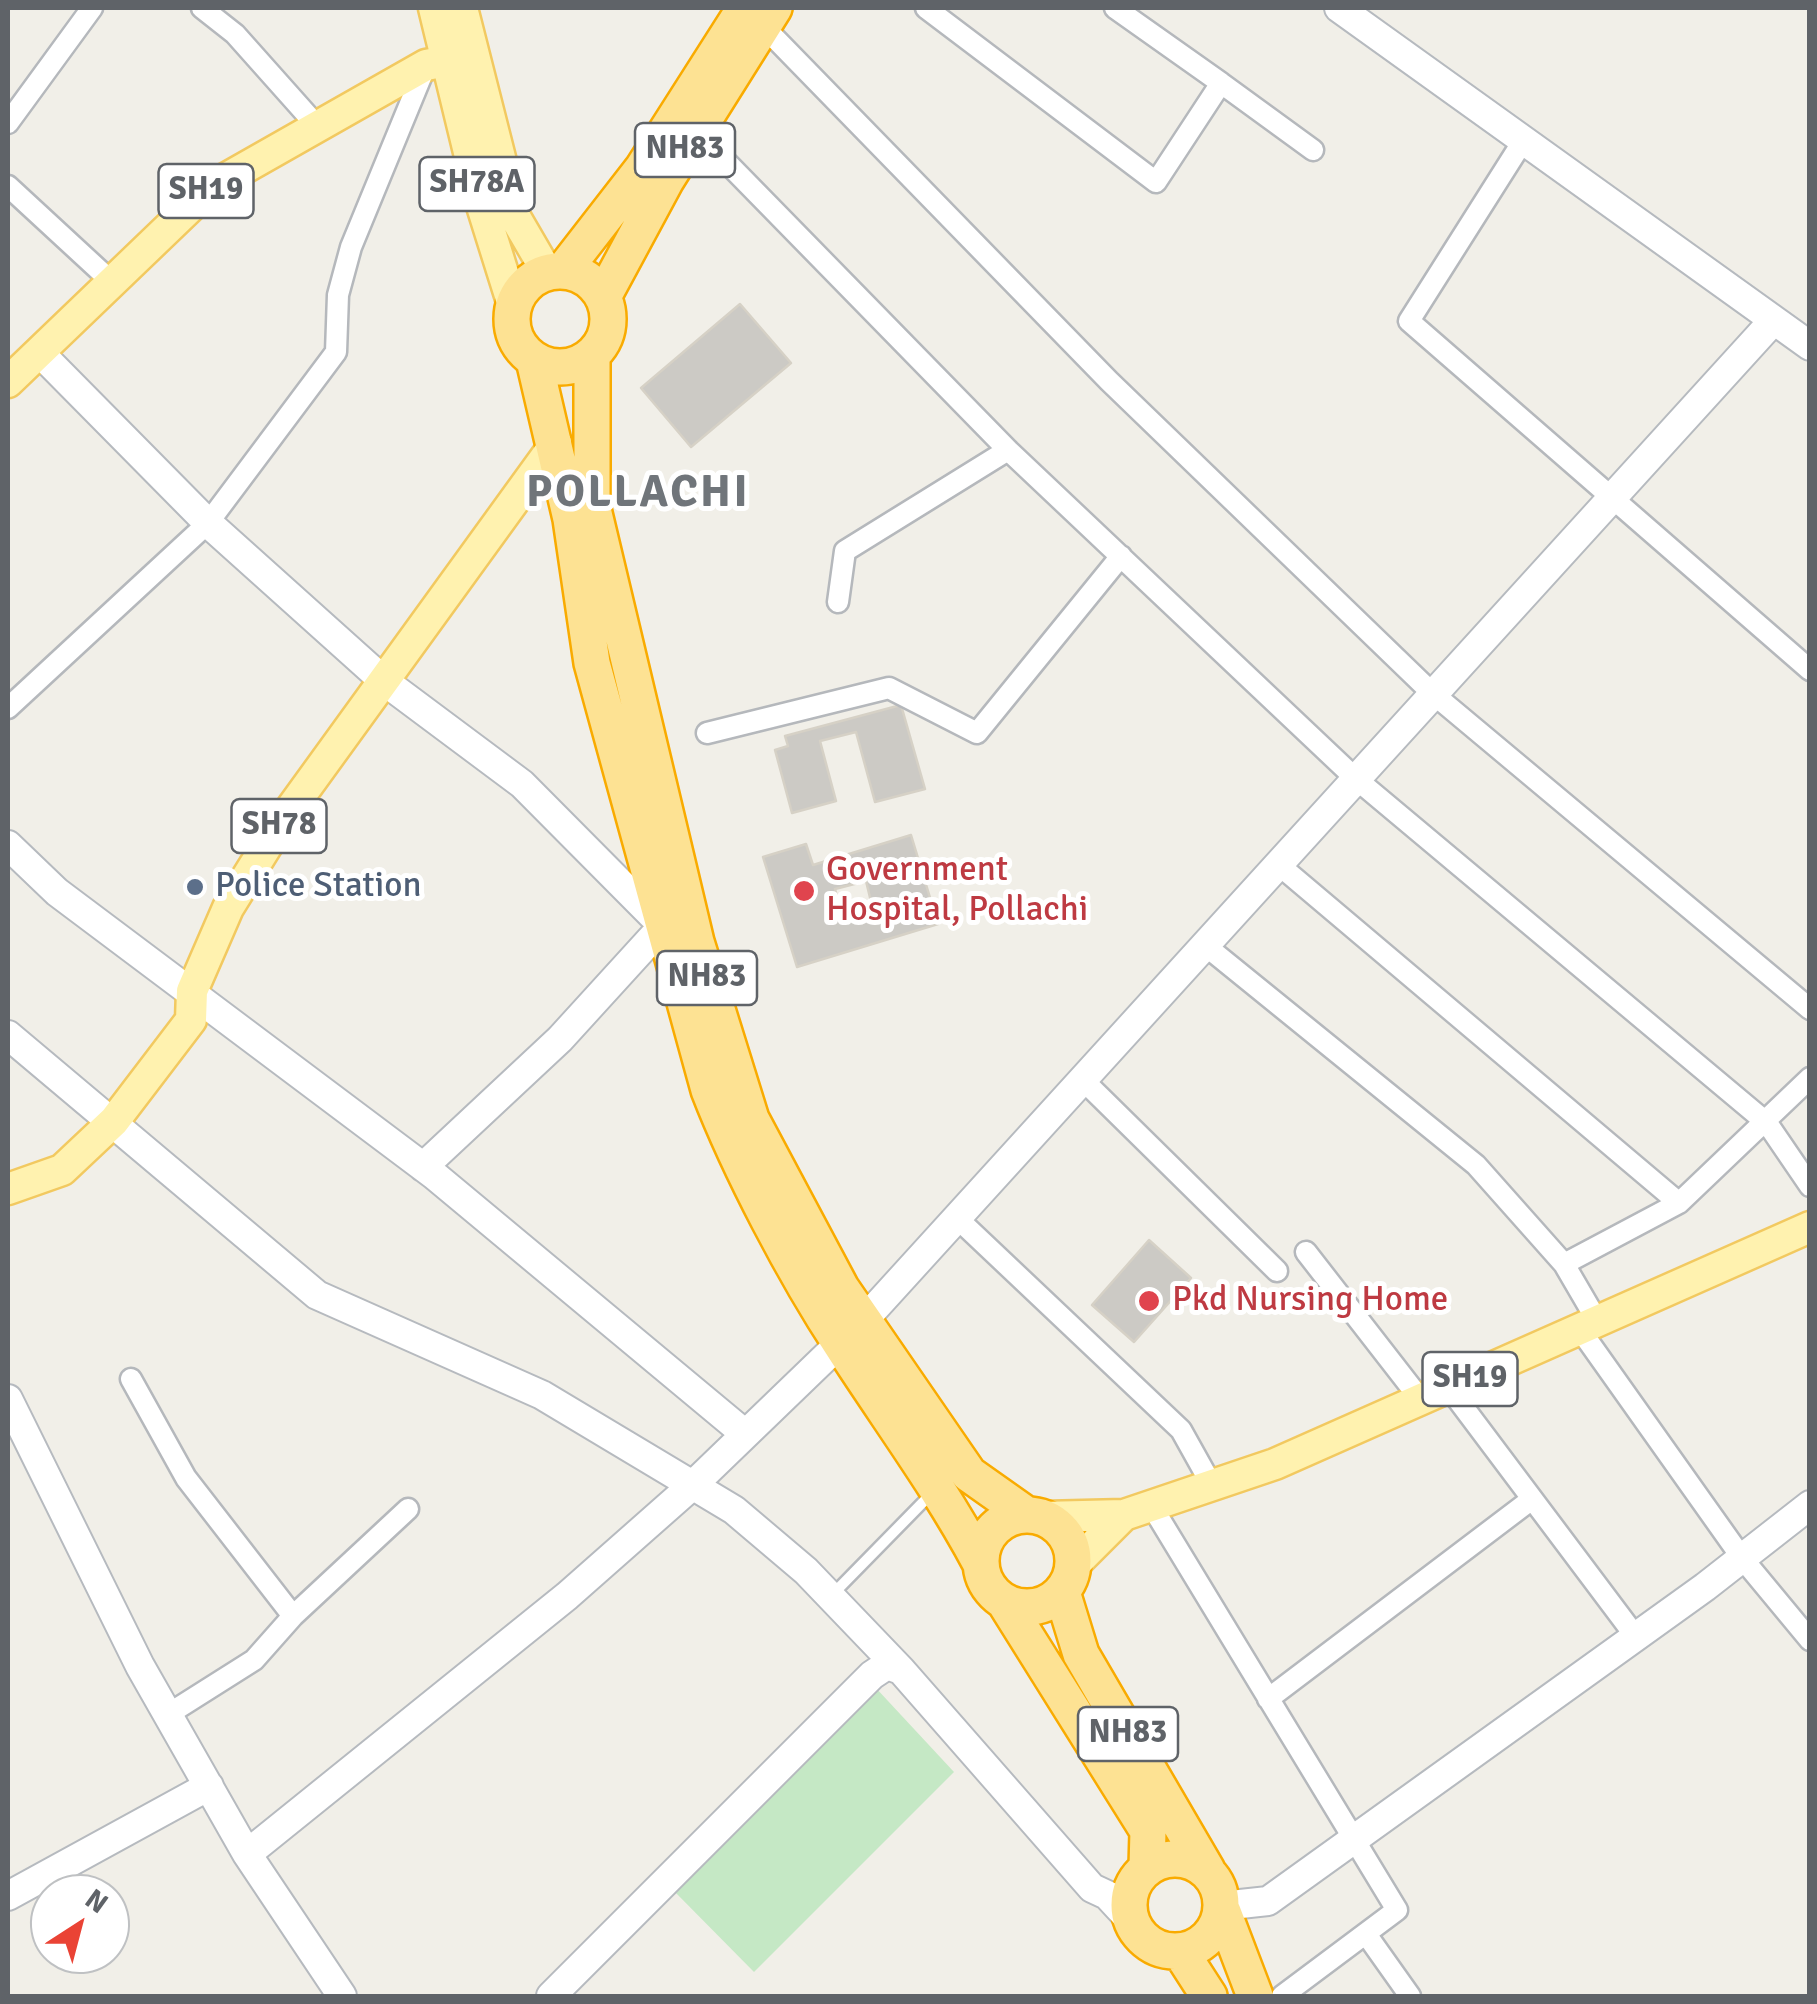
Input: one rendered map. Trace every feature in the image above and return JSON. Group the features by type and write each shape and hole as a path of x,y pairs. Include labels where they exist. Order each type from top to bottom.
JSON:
{"highway":[{"name":"NH83","path":"761,14 642,168 555,271 520,290 513,306 514,337 534,360 556,443 592,664 708,1090 727,1138 852,1332 981,1564 984,1579 1004,1601 1148,1831 1129,1894"},
{"name":"NH83","path":"761,14 603,297 608,328 592,355 592,505 696,942 751,1119 852,1332 969,1474 1065,1535 1067,1579 1081,1654 1223,1895 1255,1996"},
{"path":"555,271 593,284 603,297"},
{"path":"534,360 564,368 592,355"},
{"path":"981,1564 989,1535 999,1524 1034,1516"},
{"path":"1004,1601 1035,1606 1067,1579"},
{"path":"1178,1858 1223,1895 1208,1939 1180,1951 1151,1945 1129,1894 1178,1858"},
{"path":"1180,1951 1209,1996"}],"main road":[{"name":"SH78A","path":"434,8 437,63 513,306"},
{"path":"462,8 515,217 555,271"},
{"name":"SH19","path":"8,382 211,187 437,63"},
{"name":"SH78","path":"8,1189 62,1170 114,1120 191,1020 192,991 228,908 282,820 556,443"},
{"name":"SH19","path":"1034,1516 1138,1510 1210,1482 1275,1464 1590,1328 1810,1226"},
{"path":"1067,1579 1138,1510"}],"street":[{"path":"8,123 92,8"},
{"path":"202,8 235,34 317,126"},
{"path":"926,8 1156,182 1221,83"},
{"path":"1115,8 1313,150"},
{"path":"1339,8 1810,346"},
{"path":"761,14 1109,381 1432,692 1810,1009"},
{"path":"8,708 208,523 336,352 338,295 351,247 437,63"},
{"path":"696,131 1008,450 1355,778 1767,1123 1810,1186"},
{"path":"1523,140 1409,321 1810,670"},
{"path":"8,186 112,282"},
{"path":"248,1854 567,1596 695,1483 852,1332 1773,321"},
{"path":"39,352 208,523 384,681 522,784 663,926 560,1039 423,1167"},
{"path":"838,602 844,551 1008,450"},
{"path":"707,733 888,688 977,733 1120,556"},
{"path":"8,846 57,892 423,1167 744,1434"},
{"path":"1279,865 1679,1203"},
{"path":"1206,946 1476,1166 1564,1264 1590,1328 1742,1558 1810,1640"},
{"path":"8,1035 114,1120 316,1295 542,1395 695,1483 734,1510 830,1596 901,1670 1092,1888 1129,1894"},
{"path":"1564,1264 1679,1203 1810,1078"},
{"path":"1084,1081 1276,1271"},
{"path":"958,1218 1180,1430 1210,1482"},
{"path":"1306,1252 1532,1499 1636,1637"},
{"path":"131,1379 186,1478 293,1616"},
{"path":"8,1399 208,1786 342,1996"},
{"path":"1268,1699 1532,1499"},
{"path":"1223,1895 1268,1902 1636,1637 1810,1505"},
{"path":"168,1714 254,1660 293,1616 408,1510"},
{"path":"1138,1510 1268,1699 1397,1910 1282,1996"},
{"path":"551,1996 872,1675 887,1665 901,1670"},
{"path":"8,1896 208,1786"},
{"path":"1366,1934 1410,1996"}],"lane":[{"path":"830,1596 939,1486"}],"green space":[{"path":"875,1687 954,1772 754,1972 672,1889"}],"building":[{"path":"740,304 791,363 691,447 641,388"},
{"path":"901,705 925,789 875,802 856,732 820,741 836,801 792,813 775,750 788,746 785,736"},
{"path":"911,835 938,924 797,967 763,857 806,844 813,865","holes":["866,881 874,914 844,922 835,889"]},
{"path":"1149,1240 1191,1278 1134,1342 1092,1305"}],"place":[{"name":"Police Station","path":"195,887"},
{"name":"Government Hospital, Pollachi","path":"804,891"},
{"name":"Pkd Nursing Home","path":"1149,1301"}],"district":[{"name":"POLLACHI","path":"638,494"}]}
